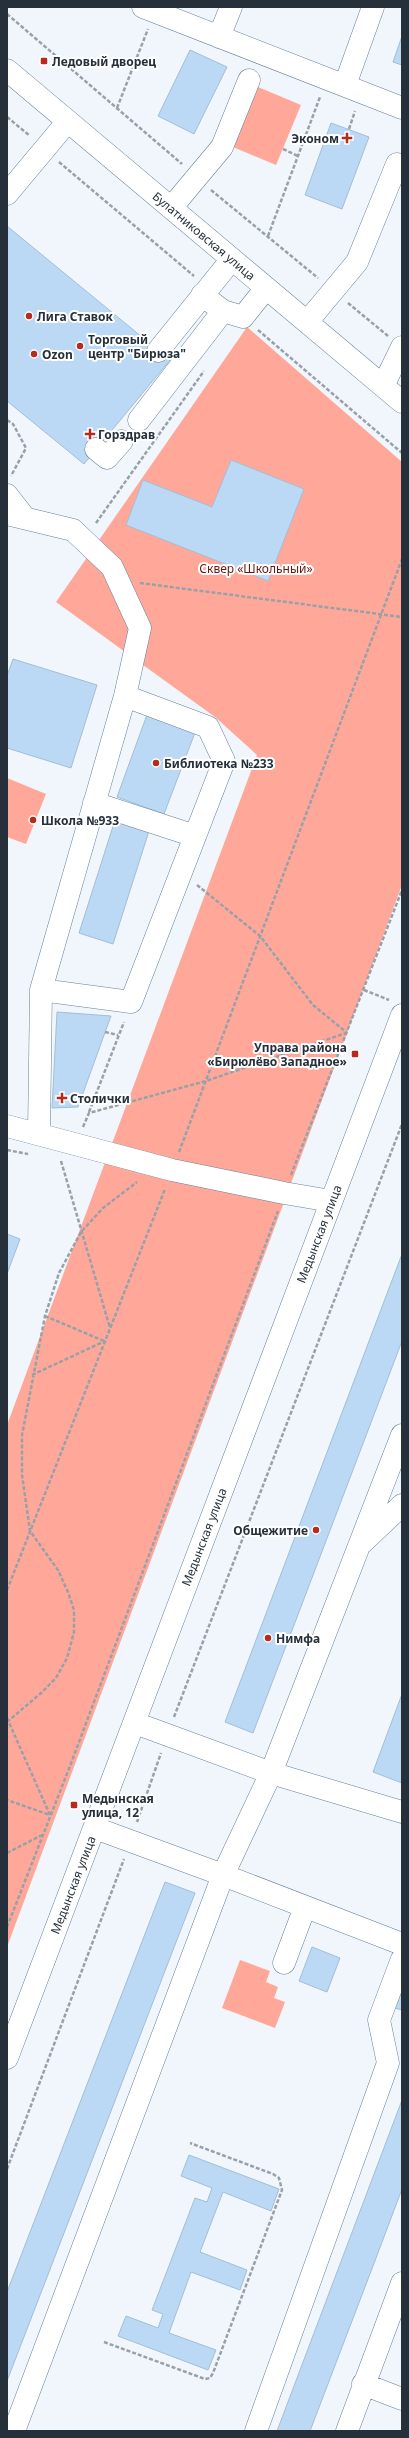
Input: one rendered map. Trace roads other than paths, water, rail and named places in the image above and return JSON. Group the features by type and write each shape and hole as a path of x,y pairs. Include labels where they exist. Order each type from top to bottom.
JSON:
{"street":[{"path":"219,37 230,7"},
{"path":"344,85 373,7"},
{"path":"149,9 402,108"},
{"name":"Булатниковская улица","path":"7,70 402,402"},
{"path":"171,208 222,148 249,80"},
{"path":"7,194 68,121"},
{"path":"307,322 357,262 397,164"},
{"path":"158,351 232,259"},
{"path":"138,420 233,314 266,288"},
{"path":"202,295 233,314"},
{"path":"383,386 402,347"},
{"path":"96,449 107,458 122,441"},
{"path":"7,495 16,516 73,530 112,567 140,628 125,696 41,990 39,1133"},
{"path":"41,990 131,1002 224,760 208,727 125,696"},
{"path":"94,803 195,836"},
{"name":"Медынская улица","path":"7,2058 135,1723 331,1201 399,1009"},
{"path":"7,1126 77,1143 172,1170 331,1201"},
{"path":"14,2431 223,1875 271,1773 402,1435"},
{"path":"358,1548 402,1505"},
{"path":"135,1723 271,1773 402,1812"},
{"path":"95,1828 223,1875 402,1944"},
{"path":"284,1963 305,1907"},
{"path":"256,2431 388,2063 380,2020 402,1959"},
{"path":"347,2431 402,2283"},
{"path":"364,2384 402,2399"}],"place":[{"name":"Ледовый дворец","path":"44,61"},
{"name":"Эконом","path":"347,138"},
{"name":"Лига Ставок","path":"29,316"},
{"name":"Торговый центр \"Бирюза\"","path":"80,346"},
{"name":"Ozon","path":"34,354"},
{"name":"Горздрав","path":"90,434"},
{"name":"Библиотека №233","path":"156,763"},
{"name":"Школа №933","path":"33,820"},
{"name":"Управа района «Бирюлёво Западное»","path":"355,1054"},
{"name":"Столички","path":"62,1098"},
{"name":"Общежитие","path":"316,1530"},
{"name":"Нимфа","path":"268,1638"},
{"name":"Медынская улица, 12","path":"74,1805"}],"park label":[{"name":"Сквер «Школьный»","path":"256,568"}]}
